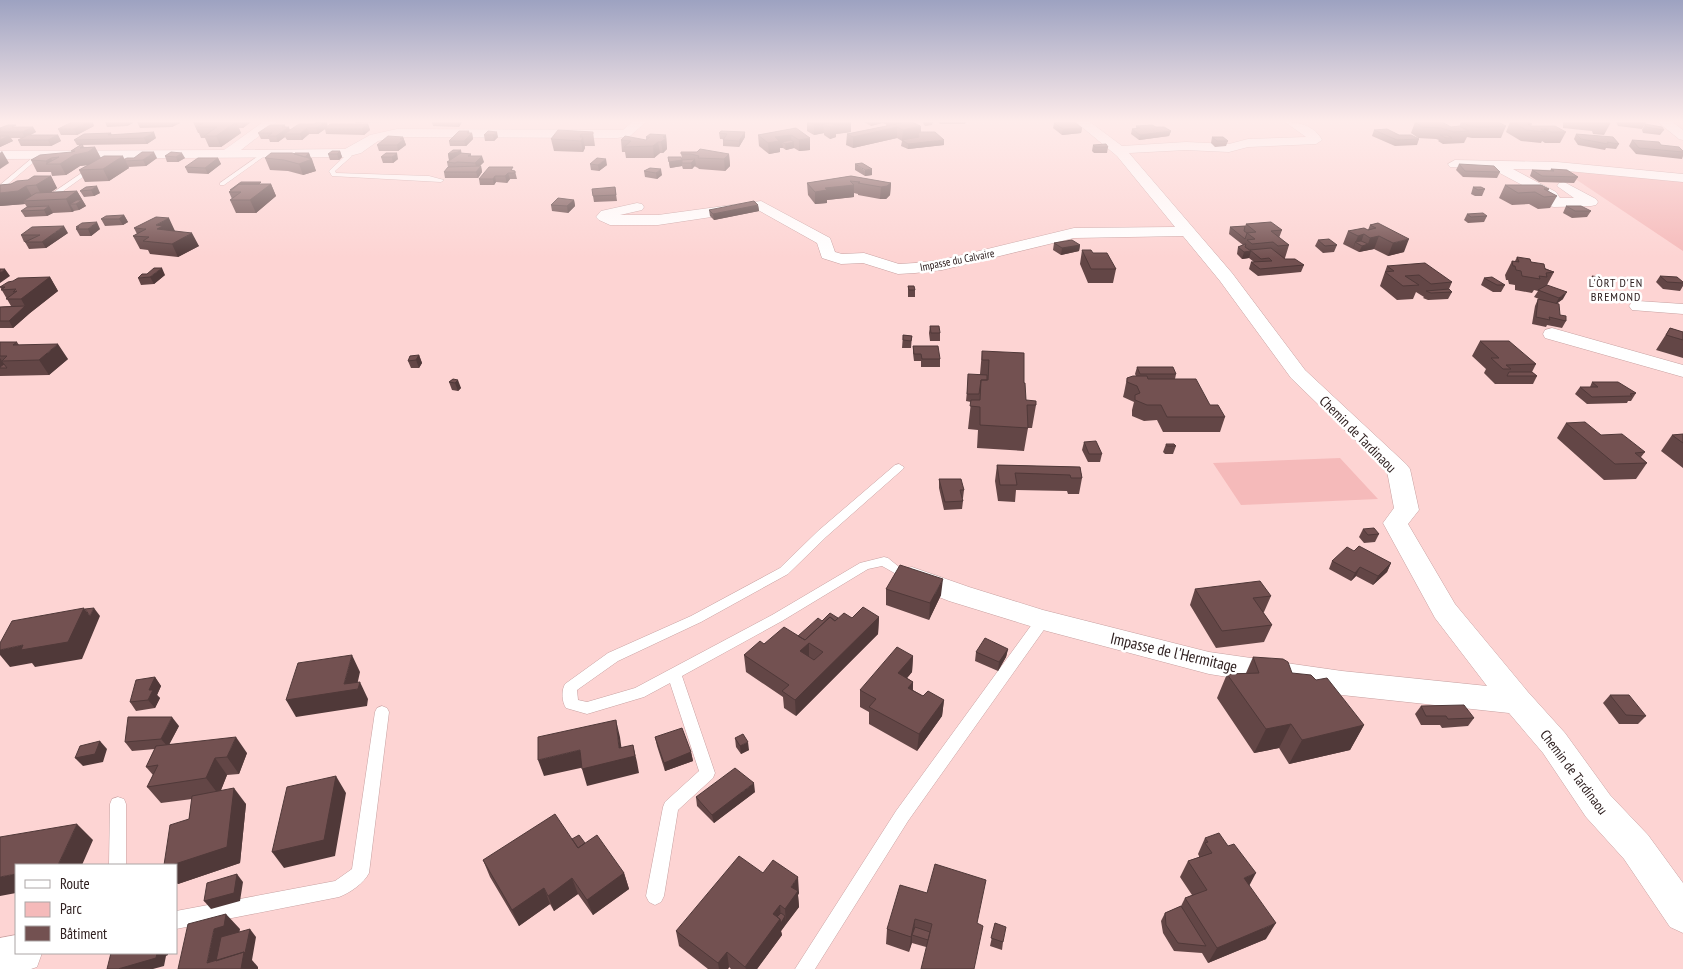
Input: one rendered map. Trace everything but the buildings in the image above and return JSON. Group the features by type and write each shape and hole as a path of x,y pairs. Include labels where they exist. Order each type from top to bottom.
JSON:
{"street":[{"name":"Chemin de Tardinaou","path":"1133,167 1226,277 1298,374 1398,469 1407,510 1396,523 1445,611 1517,701 1554,743 1598,806 1636,848 1683,914"},
{"path":"1499,167 1551,195 1554,203 1591,202 1564,186"},
{"path":"1570,167 1683,178"},
{"name":"Impasse du Calvaire","path":"637,207 612,212 604,217 610,220 658,220 761,205 824,240 828,255 833,258 864,258 898,269 942,265 1074,233 1187,231"},
{"path":"1638,306 1683,309"},
{"path":"1552,334 1683,371"},
{"name":"Impasse de l'Hermitage","path":"898,571 960,594 1044,620 1209,663 1342,683 1517,701"},
{"path":"0,957 17,954"}],"lane":[{"path":"8,194 0,190 25,167"},
{"path":"51,201 47,199 94,167"},
{"path":"222,184 245,167"},
{"path":"336,167 332,171 334,175 441,180"},
{"path":"898,571 884,561 864,566 777,618 639,694 587,708 571,704 570,688 613,657 696,619 784,571 822,534 899,467"},
{"path":"804,969 902,816 1044,620"},
{"path":"655,896 671,807 707,773 674,674"},
{"path":"178,920 339,890 360,873 382,712"},
{"path":"118,804 118,864"}],"green space":[{"path":"1562,170 1683,181 1683,251"},
{"path":"1340,458 1378,499 1241,505 1213,463"}],"district":[{"name":"L'ÒRT D'EN BREMOND","path":"1616,289"}]}
